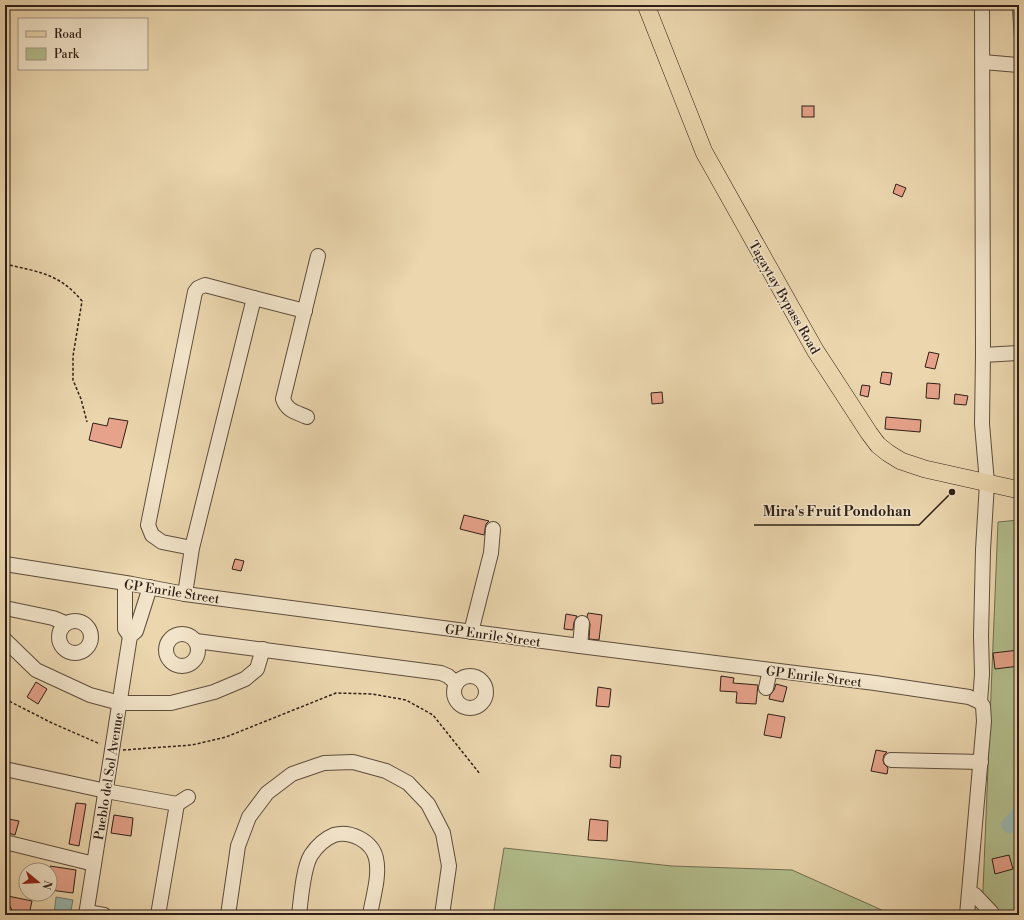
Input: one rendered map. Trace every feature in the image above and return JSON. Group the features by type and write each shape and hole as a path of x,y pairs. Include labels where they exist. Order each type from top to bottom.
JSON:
{"main road":[{"name":"Tagaytay Bypass Road","path":"646,5 704,152 815,350 869,433 883,449 901,461 925,469 1019,490"}],"street":[{"path":"967,915 984,721 983,706 980,702 982,674 982,550 987,483 982,424 982,5"},
{"path":"983,62 1019,66"},
{"path":"307,418 289,409 285,405 283,398 318,256"},
{"path":"192,548 162,542 152,535 148,525 195,292 198,288 205,285 305,311"},
{"path":"185,594 192,548 254,298"},
{"path":"983,355 1019,353"},
{"path":"471,632 491,553 493,529"},
{"name":"GP Enrile Street","path":"5,564 185,594 969,697 980,702"},
{"name":"Pueblo del Sol Avenue","path":"125,583 125,630 130,636"},
{"name":"Pueblo del Sol Avenue","path":"86,913 130,636 136,631 150,588"},
{"path":"5,608 53,618 65,623"},
{"path":"580,646 582,623"},
{"path":"5,640 36,670 90,695 120,703 171,703 214,692 245,679 257,669 263,650"},
{"path":"196,641 441,672 456,683"},
{"path":"766,688 770,670"},
{"path":"891,760 981,762"},
{"path":"228,915 238,846 249,817 267,793 292,774 324,763 353,762 386,770 408,784 428,804 443,833 449,866 442,915"},
{"path":"5,769 106,791 182,800 158,915"},
{"path":"299,915 305,876 310,857 319,844 334,835 347,834 360,838 368,845 375,856 378,871 370,915"},
{"path":"5,842 94,864"},
{"path":"969,893 975,895 993,915"},
{"path":"86,913 104,915"}],"path":[{"path":"5,264 44,273 60,280 82,301 73,356 73,380 81,399 87,422"},
{"path":"5,699 52,723 112,750 125,750 192,745 226,737 336,692 372,694 406,700 433,715 480,774"}],"green space":[{"path":"1012,5 1019,5 1019,99"},
{"path":"1019,520 1019,915 982,915 998,522"},
{"path":"504,848 672,866 792,870 893,915 493,915"}],"water":[{"path":"58,897 73,900 70,915 54,915 55,902 58,902"}],"building":[{"path":"802,106 814,106 814,117 802,117"},
{"path":"896,184 906,188 902,197 893,193"},
{"path":"929,352 939,354 935,369 925,367"},
{"path":"882,372 892,373 890,385 880,383"},
{"path":"927,383 940,384 939,399 926,398"},
{"path":"862,385 870,386 868,397 860,395"},
{"path":"662,392 663,403 652,404 651,393"},
{"path":"955,394 968,396 966,405 954,404"},
{"path":"886,417 921,420 920,432 885,429"},
{"path":"109,418 128,421 121,448 89,440 93,423 107,426"},
{"path":"464,515 489,521 486,524 484,535 460,529"},
{"path":"235,559 244,561 241,571 232,569"},
{"path":"588,613 602,615 599,640 589,639 590,624 587,617"},
{"path":"566,614 577,616 574,622 573,630 564,629"},
{"path":"1019,650 1019,666 995,669 993,653"},
{"path":"721,676 734,678 733,683 758,685 756,704 736,703 737,692 720,691"},
{"path":"36,682 47,689 38,704 27,697"},
{"path":"776,684 787,687 783,702 769,699"},
{"path":"598,687 611,689 609,707 596,706"},
{"path":"768,714 785,717 781,738 764,735"},
{"path":"876,750 887,752 884,755 883,760 884,764 888,768 887,774 871,771"},
{"path":"611,755 621,756 620,768 610,767"},
{"path":"76,803 86,804 79,846 69,844"},
{"path":"114,815 133,818 131,836 111,833"},
{"path":"8,819 19,821 15,835 5,832"},
{"path":"590,819 608,821 607,841 588,840"},
{"path":"1009,855 1013,869 995,874 992,859"},
{"path":"58,867 76,870 73,893 58,891"},
{"path":"8,896 18,898 18,902 32,902 29,915 14,915 10,906 6,905"}],"waterway":[{"path":"1010,825 1019,815"}],"place":[{"name":"Mira's Fruit Pondohan","path":"952,492"}]}
